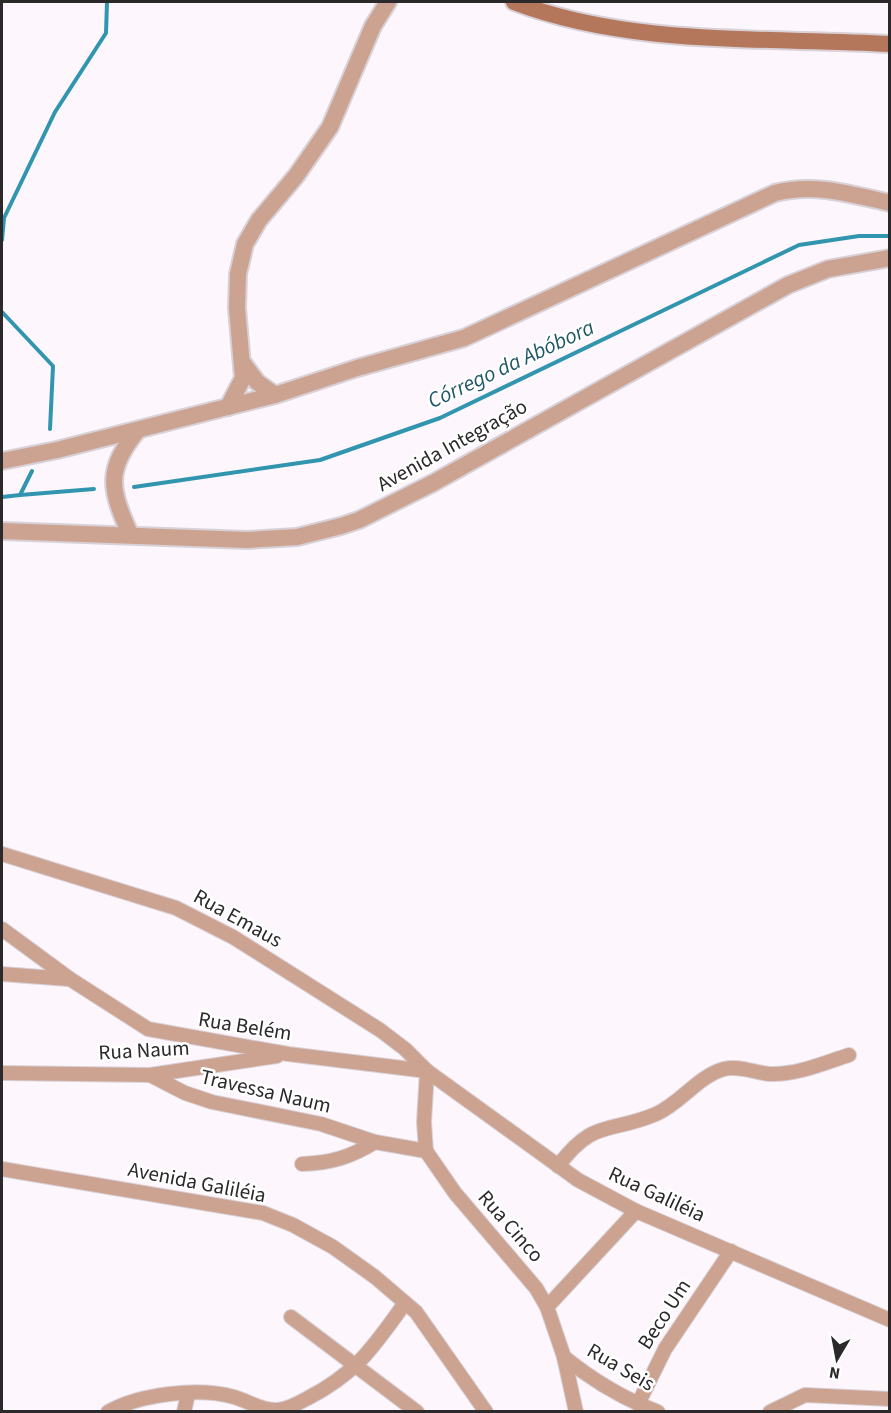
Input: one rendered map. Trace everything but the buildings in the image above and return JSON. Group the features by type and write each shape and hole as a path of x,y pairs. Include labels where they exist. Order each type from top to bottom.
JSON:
{"main road":[{"path":"514,2 540,11 594,23 658,33 890,44"}],"street":[{"path":"228,407 243,378 237,308 238,274 245,244 259,220 296,176 330,127 373,26 388,2"},
{"path":"2,461 138,430 275,395 357,368 464,338 775,193 813,188 847,192 890,203"},
{"name":"Avenida Integração","path":"2,531 272,540 319,532 359,520 433,483 788,285 828,269 890,258"},
{"path":"243,363 257,382 275,395"},
{"path":"130,534 113,495 114,467 123,448 138,430"},
{"name":"Rua Emaus","path":"2,854 176,908 233,937 315,987 405,1049 427,1071"},
{"name":"Rua Belém","path":"2,929 70,979 148,1029 288,1054 427,1071"},
{"path":"2,974 70,979"},
{"name":"Rua Naum","path":"2,1073 150,1075 288,1054"},
{"path":"558,1166 574,1145 584,1137 610,1126 655,1114 711,1074 726,1068 770,1074 789,1073 849,1055"},
{"path":"426,1151 424,1122 427,1071"},
{"name":"Rua Galiléia","path":"427,1071 578,1180 636,1211 890,1320"},
{"name":"Travessa Naum","path":"150,1075 185,1093 212,1102 321,1124 375,1142 426,1151"},
{"path":"302,1164 329,1163 355,1155 375,1142"},
{"name":"Rua Cinco","path":"426,1151 455,1193 521,1268 547,1307 564,1357 576,1412"},
{"name":"Avenida Galiléia","path":"2,1169 263,1213 293,1225 333,1247 375,1277 416,1312 486,1412"},
{"path":"547,1307 597,1256 636,1211"},
{"name":"Beco Um","path":"638,1404 665,1349 731,1251"},
{"path":"108,1412 139,1398 188,1394 234,1397 267,1409 278,1410 294,1406 321,1392 356,1367 405,1303"},
{"path":"291,1317 319,1335 356,1367 417,1412"},
{"name":"Rua Seis","path":"564,1357 603,1384 638,1404 658,1412"},
{"path":"184,1412 188,1394"},
{"path":"770,1412 805,1395 890,1399"}],"waterway":[{"path":"2,240 4,218 55,112 106,33 107,2"},
{"name":"Córrego da Abóbora","path":"134,487 320,460 440,418 799,245 859,236 890,236"},
{"path":"2,312 53,366 50,429"},
{"name":"Córrego da Abóbora","path":"2,497 20,495 32,471"},
{"name":"Córrego da Abóbora","path":"20,495 94,489"}]}
